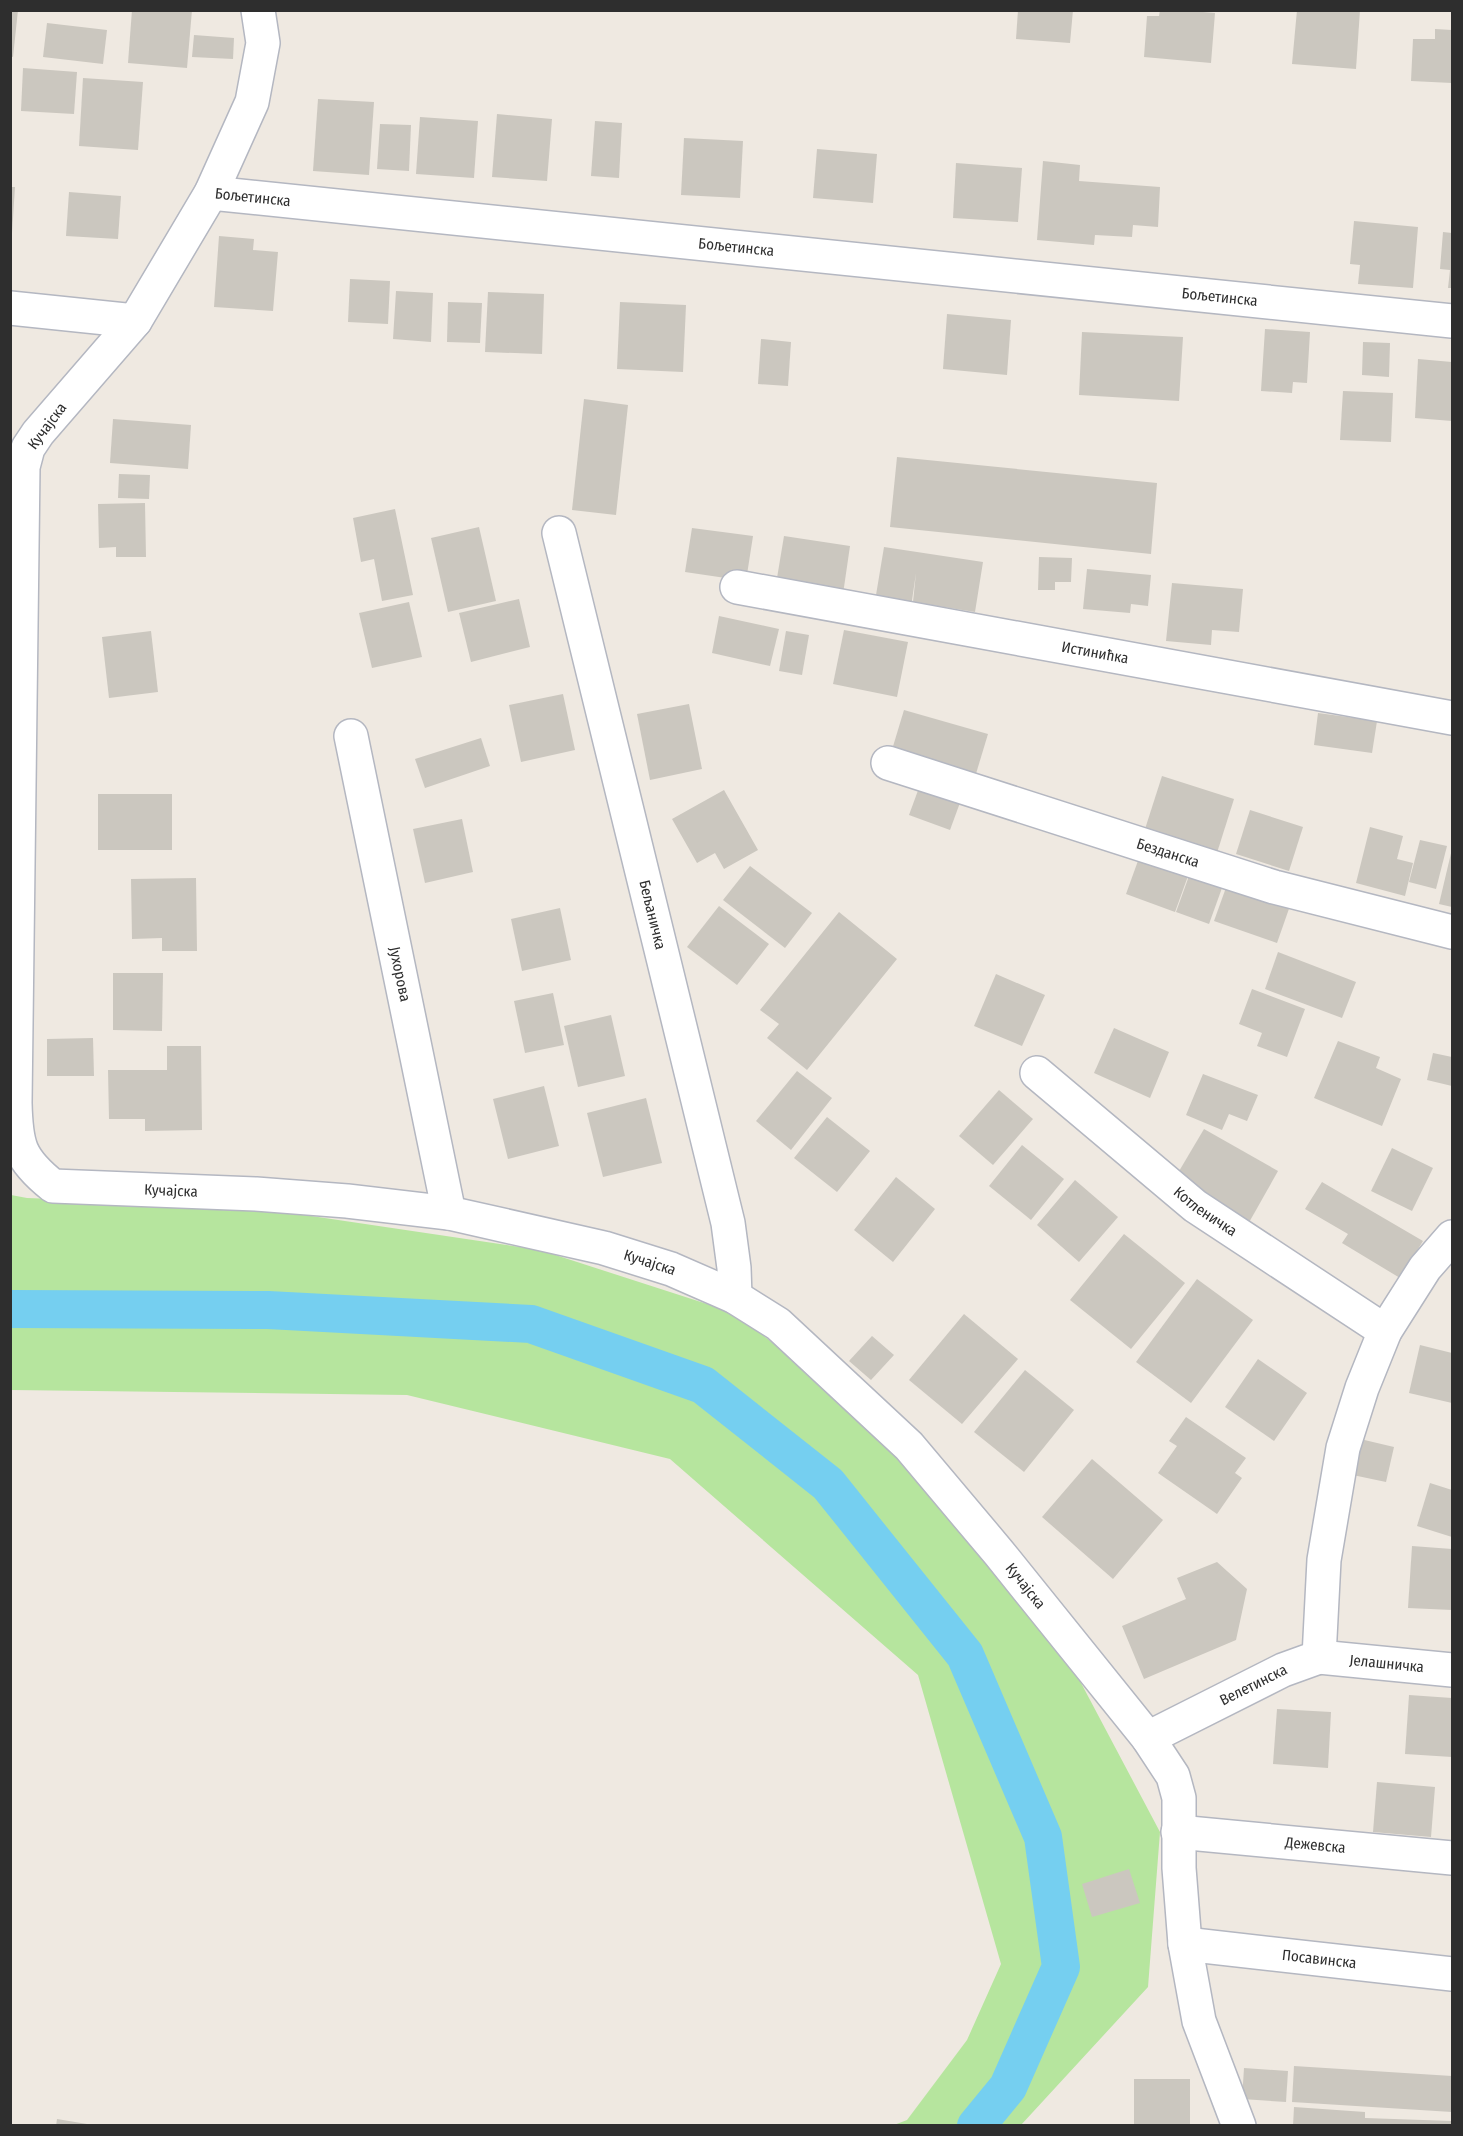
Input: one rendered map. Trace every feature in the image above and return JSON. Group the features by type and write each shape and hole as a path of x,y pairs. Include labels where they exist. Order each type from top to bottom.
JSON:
{"street":[{"name":"Бољетинска","path":"258,10 263,43 252,102 211,193 1452,321"},
{"name":"Кучајска","path":"211,193 135,321 38,433 28,448 23,467 17,561 15,1103 16,1128 21,1152 34,1171 53,1186 256,1194 347,1201 449,1213 604,1248 671,1269 735,1297 778,1324 909,1446 1149,1738"},
{"path":"10,308 135,321"},
{"name":"Бељаничка","path":"559,533 728,1223 735,1297"},
{"name":"Истинићка","path":"737,587 1452,718"},
{"name":"Јухорова","path":"351,736 449,1213"},
{"name":"Безданска","path":"888,763 1274,887 1452,932"},
{"name":"Котленичка","path":"1038,1072 1195,1206 1385,1331"},
{"path":"1319,1657 1324,1560 1343,1448 1362,1388 1385,1331 1425,1268 1452,1237"},
{"name":"Велетинска","path":"1149,1738 1284,1670 1319,1657"},
{"name":"Јелашничка","path":"1319,1657 1452,1670"},
{"path":"1149,1738 1173,1776 1179,1798 1178,1832 1185,1944 1199,2021 1239,2126"},
{"name":"Дежевска","path":"1178,1832 1452,1858"},
{"name":"Посавинска","path":"1185,1944 1452,1974"}],"green space":[{"path":"11,1195 27,1198 244,1206 540,1250 735,1313 910,1452 1045,1615 1160,1832 1148,1987 1021,2125 894,2125 907,2120 967,2040 1001,1964 918,1675 670,1459 407,1395 11,1390"}],"building":[{"path":"10,10 18,10 13,57 10,56"},
{"path":"132,10 192,10 187,68 128,63"},
{"path":"1018,10 1073,10 1070,43 1016,39"},
{"path":"1160,10 1203,10 1203,12 1215,13 1211,63 1144,57 1147,16 1159,16"},
{"path":"1297,10 1360,10 1356,69 1292,64"},
{"path":"47,23 107,30 103,64 43,57"},
{"path":"1435,29 1452,30 1452,83 1411,81 1413,39 1435,39"},
{"path":"194,35 234,38 233,59 192,57"},
{"path":"23,68 77,72 74,114 21,111"},
{"path":"83,78 143,82 138,150 79,146"},
{"path":"318,99 374,102 369,175 313,171"},
{"path":"497,114 552,119 547,181 492,177"},
{"path":"420,117 478,121 474,178 416,174"},
{"path":"595,121 622,123 619,178 591,176"},
{"path":"380,124 411,125 409,171 377,169"},
{"path":"684,138 743,141 740,198 681,195"},
{"path":"817,149 877,154 873,203 813,198"},
{"path":"1043,161 1080,165 1079,181 1160,187 1158,227 1133,225 1132,237 1095,235 1094,245 1037,240"},
{"path":"956,163 1022,168 1018,222 953,218"},
{"path":"10,187 15,187 12,233 10,233"},
{"path":"69,192 121,196 118,239 66,236"},
{"path":"1354,221 1418,227 1413,288 1358,284 1360,265 1350,264"},
{"path":"1443,232 1452,233 1452,288 1448,288 1450,270 1440,269"},
{"path":"219,236 254,239 253,250 278,252 273,311 214,307"},
{"path":"350,279 390,281 388,324 348,322"},
{"path":"396,291 433,293 431,342 393,339"},
{"path":"488,292 544,294 542,354 485,352"},
{"path":"448,302 482,303 480,343 447,342"},
{"path":"620,302 686,305 683,372 617,369"},
{"path":"947,314 1011,320 1007,375 943,369"},
{"path":"1265,329 1310,332 1307,383 1293,382 1292,393 1261,391"},
{"path":"1082,332 1183,337 1179,401 1079,395"},
{"path":"761,339 791,342 788,386 758,384"},
{"path":"1363,342 1390,343 1389,377 1362,375"},
{"path":"1418,359 1452,362 1452,421 1415,418"},
{"path":"1343,391 1393,393 1391,442 1340,440"},
{"path":"584,399 628,405 616,515 572,510"},
{"path":"113,419 191,425 188,469 110,463"},
{"path":"897,457 1157,483 1151,554 890,527"},
{"path":"119,474 150,475 149,499 118,498"},
{"path":"145,503 146,557 116,557 116,547 99,548 98,504"},
{"path":"395,509 413,595 382,601 374,559 361,562 353,518"},
{"path":"479,527 496,601 448,612 431,538"},
{"path":"692,528 753,536 746,581 685,572"},
{"path":"784,536 850,546 843,594 776,584"},
{"path":"884,547 983,562 975,612 913,602 916,573 911,607 875,601"},
{"path":"1039,557 1072,558 1071,582 1055,582 1055,590 1038,590"},
{"path":"1087,569 1151,575 1148,606 1131,604 1130,613 1083,609"},
{"path":"1172,583 1243,589 1239,632 1212,630 1211,645 1166,641"},
{"path":"519,599 530,647 471,662 459,613"},
{"path":"409,602 422,657 372,668 359,613"},
{"path":"719,616 779,629 770,666 712,653"},
{"path":"844,630 908,642 897,697 833,684"},
{"path":"151,631 158,692 109,698 102,637"},
{"path":"786,631 809,635 802,675 779,671"},
{"path":"563,694 575,750 521,762 509,705"},
{"path":"689,704 702,769 650,780 637,714"},
{"path":"904,710 988,734 975,777 891,753"},
{"path":"1318,713 1377,721 1372,753 1314,745"},
{"path":"481,738 490,766 425,788 415,759"},
{"path":"1162,776 1234,799 1216,856 1145,829"},
{"path":"920,785 961,800 950,830 909,815"},
{"path":"724,790 758,850 724,869 715,853 697,863 672,819"},
{"path":"98,794 172,794 172,850 98,850"},
{"path":"1250,810 1303,827 1289,871 1236,854"},
{"path":"462,819 473,872 425,883 413,829"},
{"path":"1370,827 1403,836 1397,859 1413,863 1405,896 1356,883"},
{"path":"1420,840 1447,846 1436,889 1409,882"},
{"path":"1452,849 1452,907 1439,904"},
{"path":"1139,858 1188,876 1175,912 1126,894"},
{"path":"750,866 812,913 785,948 723,900"},
{"path":"1189,876 1222,888 1209,924 1176,912"},
{"path":"196,878 197,951 162,951 162,938 132,939 131,879"},
{"path":"1228,882 1291,903 1277,943 1214,921"},
{"path":"719,906 769,944 737,985 687,947"},
{"path":"560,908 571,960 522,971 511,919"},
{"path":"839,912 897,959 807,1070 767,1038 779,1024 760,1010"},
{"path":"1278,952 1356,982 1342,1018 1265,989"},
{"path":"113,973 163,973 162,1031 113,1030"},
{"path":"996,974 1045,995 1022,1046 974,1026"},
{"path":"1252,989 1305,1009 1287,1057 1257,1046 1262,1033 1239,1024"},
{"path":"553,993 564,1045 525,1053 514,1001"},
{"path":"611,1015 625,1076 578,1087 564,1026"},
{"path":"1114,1028 1169,1052 1150,1098 1094,1073"},
{"path":"93,1038 94,1076 47,1076 47,1039"},
{"path":"1338,1041 1380,1057 1376,1068 1401,1079 1382,1126 1314,1098"},
{"path":"167,1046 201,1046 202,1130 145,1131 145,1119 109,1119 108,1070 167,1070"},
{"path":"1433,1053 1452,1057 1452,1086 1427,1080"},
{"path":"797,1071 832,1098 791,1150 756,1121"},
{"path":"1203,1074 1258,1095 1247,1121 1229,1114 1222,1130 1186,1115"},
{"path":"544,1086 559,1146 508,1159 493,1099"},
{"path":"999,1090 1033,1119 993,1165 959,1136"},
{"path":"646,1098 662,1163 603,1177 587,1113"},
{"path":"827,1117 870,1151 837,1192 794,1158"},
{"path":"1204,1129 1278,1171 1247,1226 1172,1183"},
{"path":"1022,1145 1064,1179 1031,1220 989,1186"},
{"path":"1392,1148 1433,1168 1412,1211 1371,1191"},
{"path":"896,1177 935,1209 893,1262 854,1230"},
{"path":"1075,1180 1118,1217 1079,1262 1037,1225"},
{"path":"1322,1182 1423,1241 1400,1278 1342,1243 1348,1234 1305,1209"},
{"path":"1124,1234 1185,1283 1131,1349 1070,1300"},
{"path":"1197,1279 1253,1320 1191,1403 1136,1362"},
{"path":"964,1314 1018,1359 962,1424 909,1380"},
{"path":"872,1336 894,1355 871,1380 849,1361"},
{"path":"1420,1345 1452,1353 1452,1403 1409,1393"},
{"path":"1258,1359 1307,1393 1274,1441 1225,1407"},
{"path":"1025,1370 1074,1410 1024,1472 974,1432"},
{"path":"1186,1417 1246,1458 1235,1473 1242,1478 1217,1514 1158,1473 1177,1446 1169,1441"},
{"path":"1356,1438 1394,1447 1386,1482 1348,1474"},
{"path":"1092,1459 1163,1520 1113,1579 1042,1517"},
{"path":"1430,1483 1452,1490 1452,1537 1417,1526"},
{"path":"1412,1546 1452,1549 1452,1610 1408,1608"},
{"path":"1217,1562 1247,1589 1236,1640 1144,1679 1122,1626 1186,1599 1177,1578"},
{"path":"1409,1695 1452,1698 1452,1757 1405,1754"},
{"path":"1277,1709 1331,1712 1328,1768 1273,1764"},
{"path":"1377,1782 1435,1787 1431,1837 1373,1832"},
{"path":"1129,1869 1140,1903 1092,1917 1082,1884"},
{"path":"1294,2066 1452,2076 1452,2112 1292,2102"},
{"path":"1244,2068 1288,2071 1286,2102 1242,2099"},
{"path":"1134,2079 1190,2079 1190,2126 1134,2126"},
{"path":"1294,2107 1365,2112 1365,2118 1452,2121 1452,2126 1293,2126"},
{"path":"57,2119 87,2124 87,2126 56,2126"}],"waterway":[{"path":"10,1309 268,1310 531,1324 703,1385 828,1484 965,1655 1043,1837 1061,1967 1008,2087 976,2126"}]}
